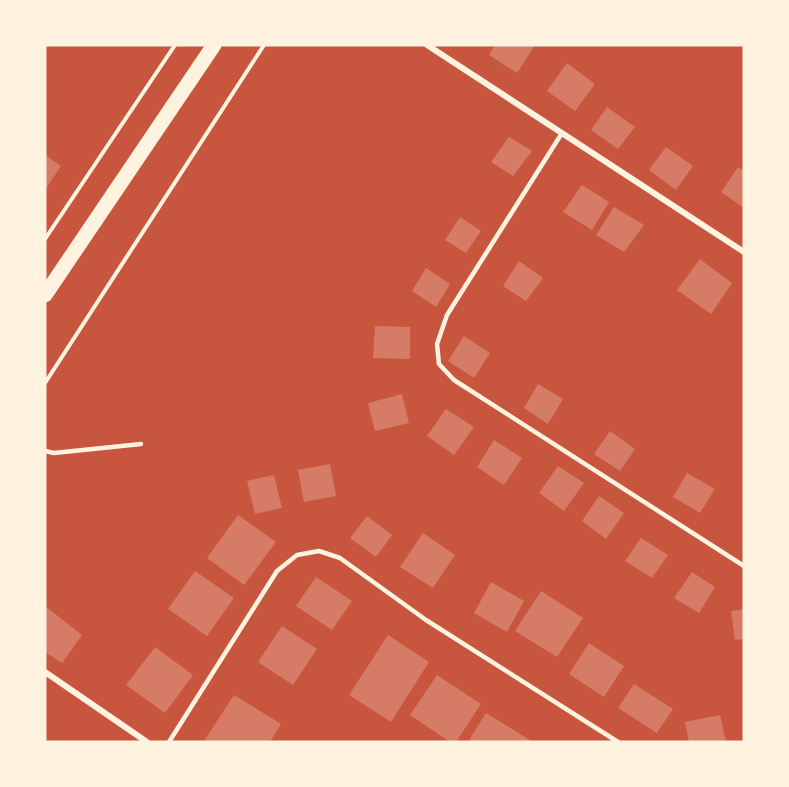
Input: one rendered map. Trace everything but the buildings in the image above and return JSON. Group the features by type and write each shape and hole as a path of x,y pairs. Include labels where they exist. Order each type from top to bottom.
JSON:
{"main road":[{"path":"45,295 214,45"}],"street":[{"path":"427,45 744,252"},
{"path":"45,672 147,742"}],"lane":[{"path":"562,133 447,315 437,344 439,364 454,380 744,566"},
{"path":"45,451 54,453 141,444"},
{"path":"169,742 277,571 297,555 319,551 340,558 426,620 618,742"}],"path":[{"path":"45,239 175,45"},
{"path":"45,383 264,45"}]}
